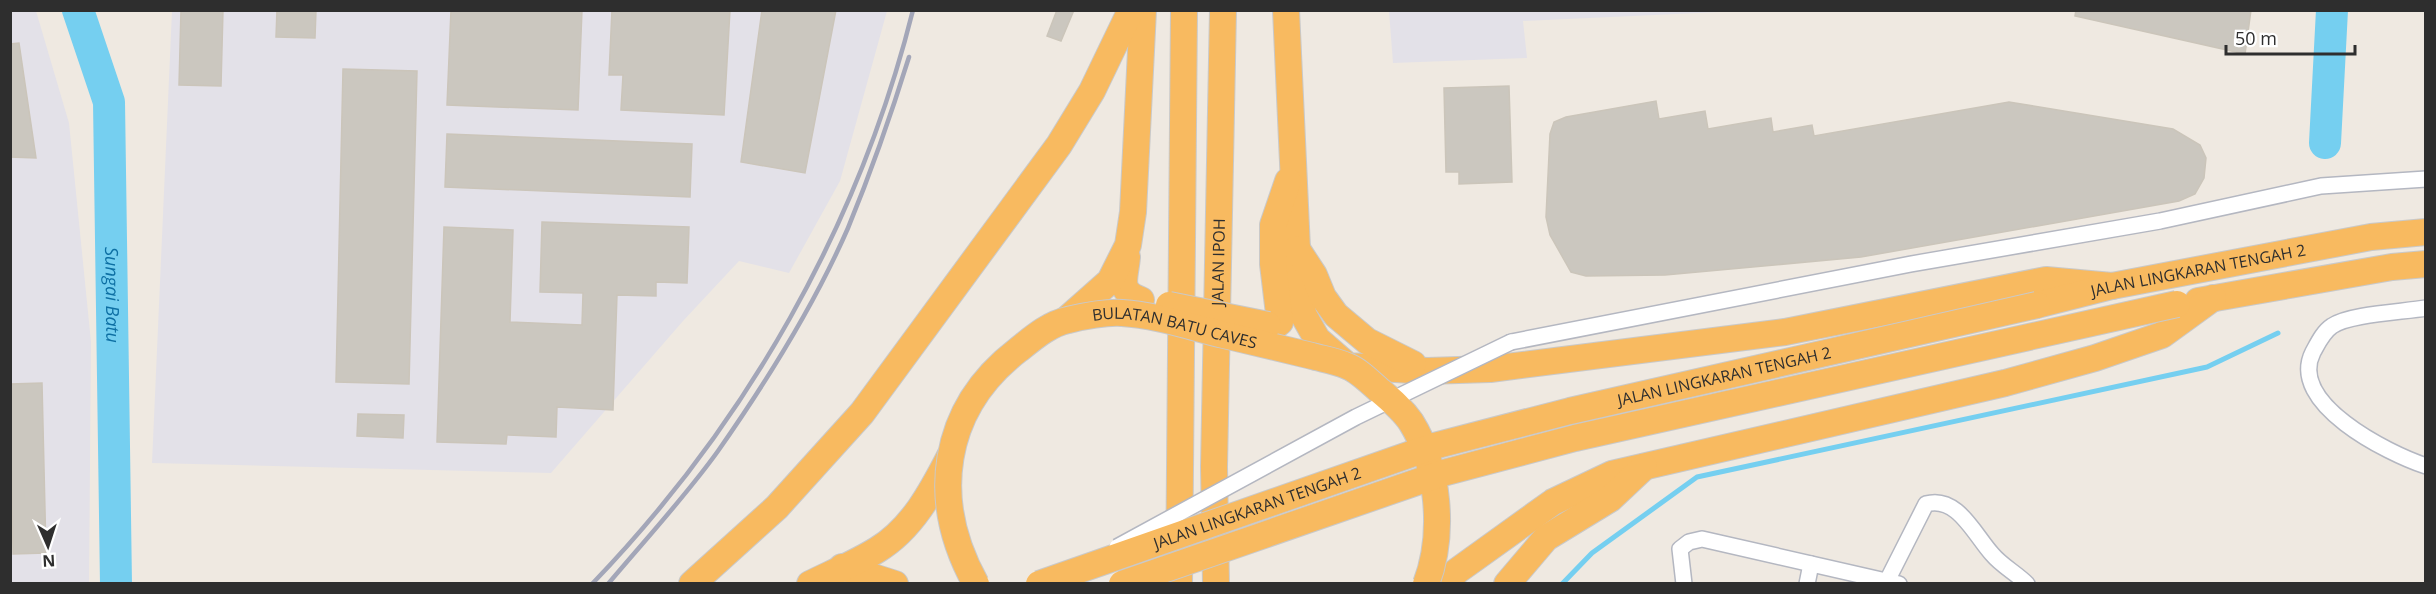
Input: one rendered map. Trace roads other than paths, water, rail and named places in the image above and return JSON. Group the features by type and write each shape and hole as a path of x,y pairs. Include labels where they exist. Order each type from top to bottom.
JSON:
{"highway":[{"path":"692,584 777,507 869,404 1059,145 1092,91 1131,10"},
{"path":"1143,10 1133,200 1124,289 1128,294 1141,300 1275,326 1280,322 1273,264 1273,225 1293,166"},
{"path":"1179,584 1184,10"},
{"name":"JALAN IPOH","path":"1216,584 1214,467 1223,10"},
{"path":"1286,10 1297,249 1294,281 1304,316 1317,339 1348,366 1427,371 1491,369 1785,332 2046,280 2112,286"},
{"name":"JALAN LINGKARAN TENGAH 2","path":"1039,584 1434,446 1570,411 2112,286 2371,237 2426,232"},
{"path":"1066,320 1110,281 1128,245"},
{"path":"1297,249 1314,274 1323,297 1350,330 1383,351 1427,371"},
{"name":"JALAN LINGKARAN TENGAH 2","path":"1122,584 1443,473 1564,441 2177,304 2392,267 2426,264"},
{"path":"1444,584 1457,571 1553,502 1612,474 1982,388 2095,358 2162,335 2213,298"},
{"name":"BULATAN BATU CAVES","path":"976,584 953,530 948,483 950,456 960,423 988,376 1039,333 1066,320 1121,313 1348,366 1396,404 1410,421 1427,457 1435,500 1437,526 1434,559 1426,584"},
{"path":"810,584 878,550 900,531 919,510 950,456"},
{"path":"1507,584 1546,538 1610,499 1645,466"},
{"path":"842,567 895,584"}],"street":[{"path":"1069,573 1356,417 1511,342 1832,278 2160,220 2321,186 2426,179"},
{"path":"2426,308 2372,315 2332,325 2319,339 2308,361 2309,381 2323,405 2350,426 2410,461 2426,466"},
{"path":"1684,584 1680,549 1689,542 1702,539 1893,582 1926,504 1936,502 1946,504 1966,520 1992,554 2028,584"},
{"path":"1808,584 1811,564"}],"waterway":[{"name":"Sungai Batu","path":"78,10 109,102 116,584"},
{"path":"2325,143 2332,10"},
{"path":"1562,584 1592,553 1697,477 2207,367 2278,333"}],"railway":[{"path":"592,584 648,522 700,457 747,389 790,318 828,244 862,168 890,90 913,10"},
{"path":"608,584 718,451 772,370 805,314 835,257 865,186 909,57"}]}
